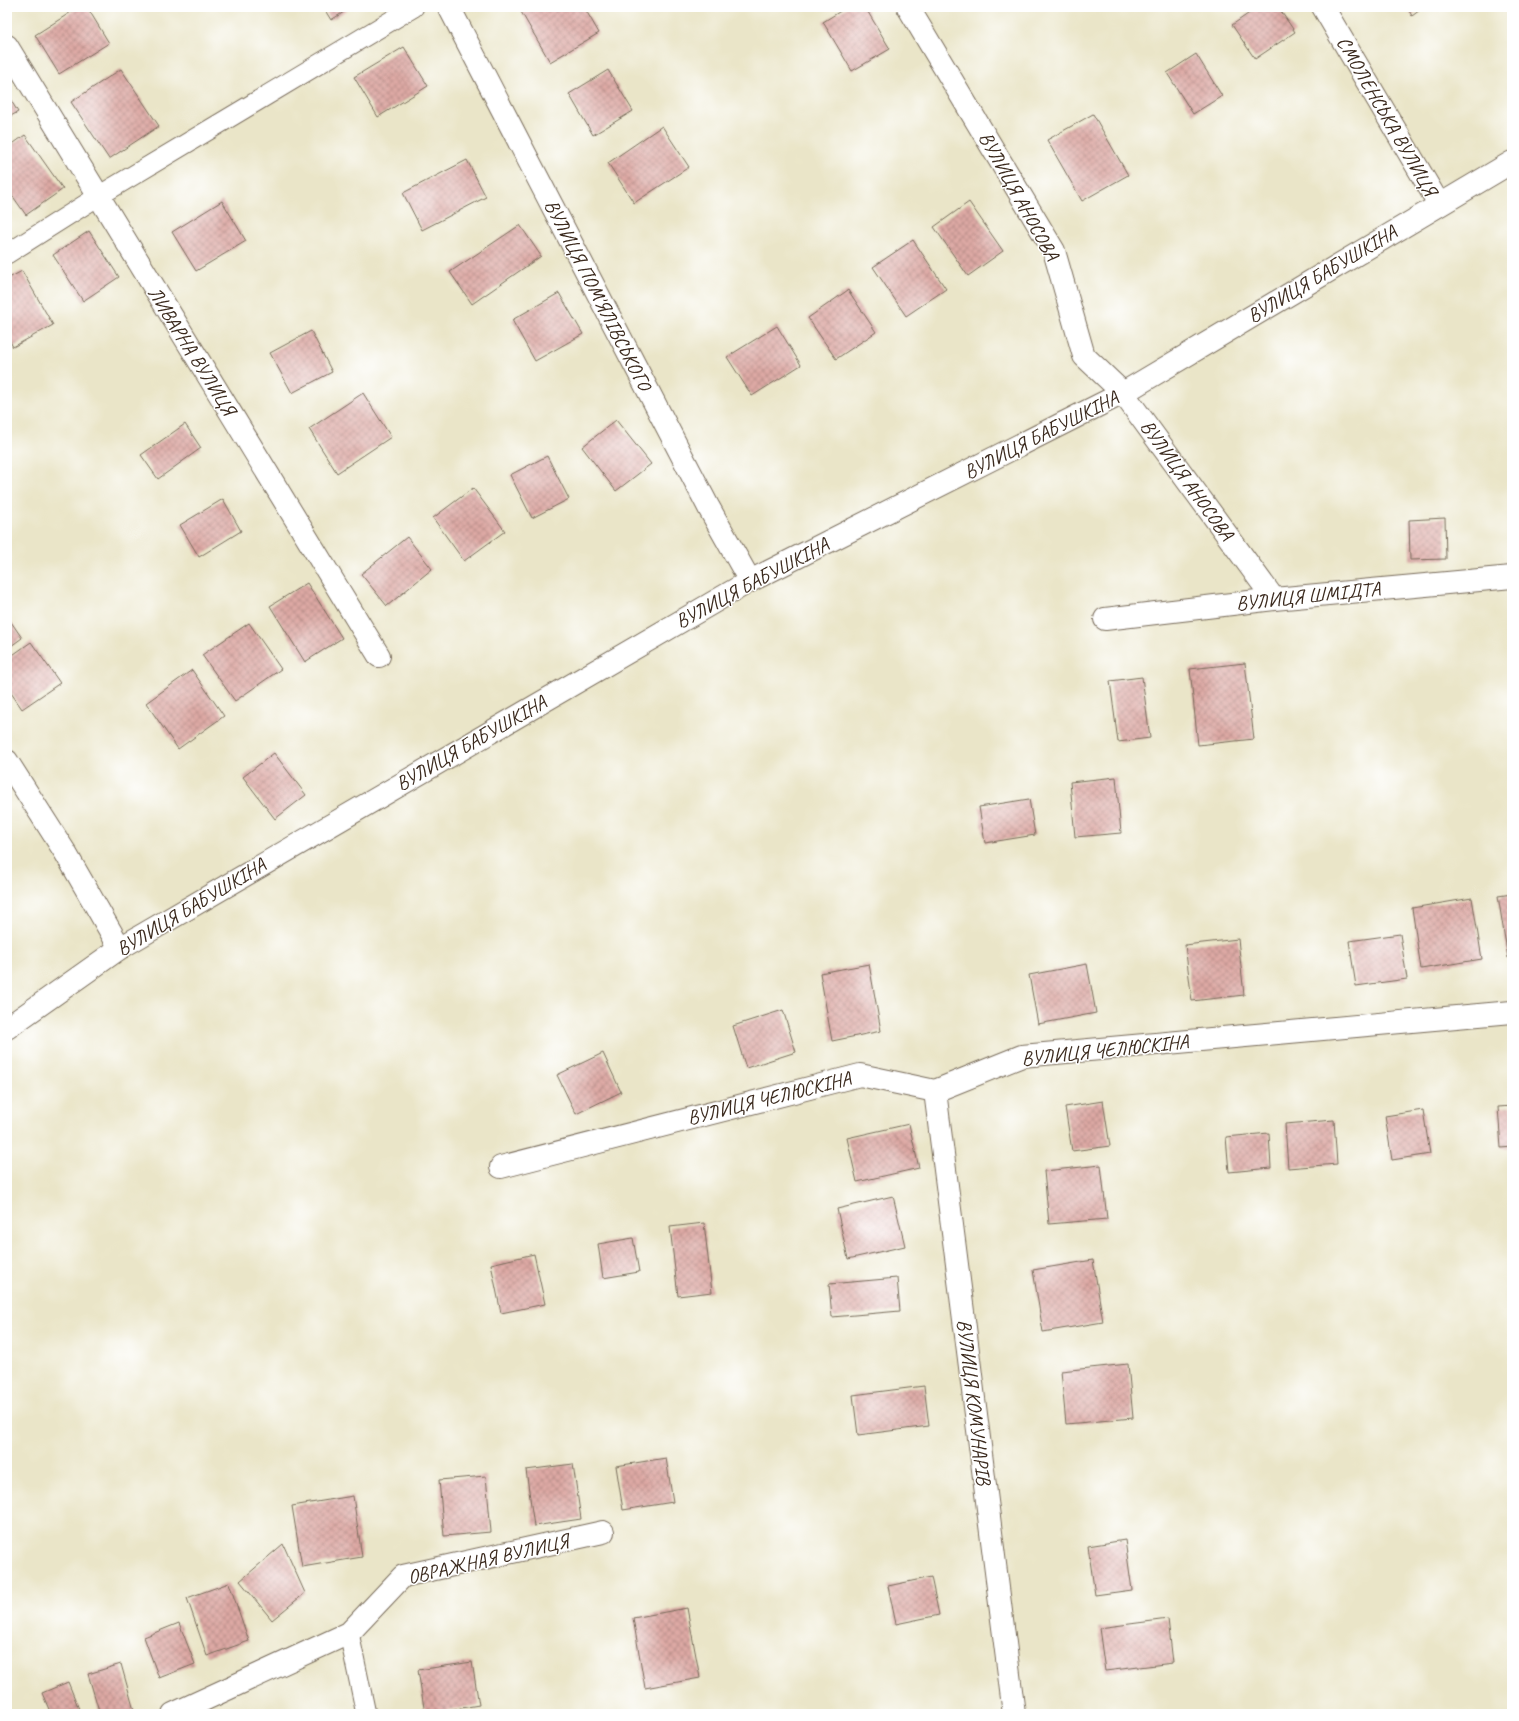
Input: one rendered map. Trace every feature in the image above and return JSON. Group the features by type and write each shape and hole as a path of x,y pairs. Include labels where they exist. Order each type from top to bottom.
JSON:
{"street":[{"name":"ВУЛИЦЯ ПОМ'ЯЛІВСЬКОГО","path":"449,7 709,508 750,581"},
{"name":"ВУЛИЦЯ АНОСОВА","path":"908,7 1054,251 1084,356 1123,393 1274,599"},
{"name":"СМОЛЕНСЬКА ВУЛИЦЯ","path":"1323,7 1439,204"},
{"name":"ЛИВАРНА ВУЛИЦЯ","path":"7,46 97,197 379,656"},
{"name":"ВУЛИЦЯ БАБУШКІНА","path":"7,1028 120,948 750,581 1123,393 1512,162"},
{"name":"ВУЛИЦЯ ШМІДТА","path":"1105,619 1274,599 1512,577"},
{"path":"7,761 65,852 120,948"},
{"name":"ВУЛИЦЯ ЧЕЛЮСКІНА","path":"501,1167 860,1075 935,1091 1022,1056 1512,1012"},
{"name":"ВУЛИЦЯ КОМУНАРІВ","path":"935,1091 1014,1714"},
{"name":"ОВРАЖНАЯ ВУЛИЦЯ","path":"173,1714 349,1633 403,1576 603,1532"}],"lane":[{"path":"7,254 97,197 414,7"},
{"path":"349,1633 366,1714"}],"building":[{"path":"79,7 87,7 109,43 59,74 35,35"},
{"path":"323,7 352,7 331,20"},
{"path":"526,7 584,7 599,33 550,62 520,10"},
{"path":"847,7 865,7 890,49 852,71 823,22"},
{"path":"1258,7 1278,7 1295,32 1255,59 1232,25"},
{"path":"1407,7 1424,7 1412,16"},
{"path":"404,47 428,86 378,117 354,77"},
{"path":"1196,54 1222,96 1193,114 1167,73"},
{"path":"121,69 159,126 109,159 71,102"},
{"path":"608,70 633,111 593,135 569,94"},
{"path":"7,94 18,112 7,118"},
{"path":"1093,114 1128,175 1082,201 1047,140"},
{"path":"662,126 689,167 634,203 608,163"},
{"path":"25,135 63,189 26,215 7,188 7,148"},
{"path":"467,160 486,197 422,230 403,193"},
{"path":"222,201 246,241 196,271 172,232"},
{"path":"969,202 1003,251 968,276 934,227"},
{"path":"520,225 541,256 472,304 450,272"},
{"path":"89,231 119,277 83,301 53,255"},
{"path":"913,240 946,289 906,316 873,267"},
{"path":"22,271 53,325 13,347 7,336 7,279"},
{"path":"848,290 876,332 836,359 808,318"},
{"path":"559,293 583,334 535,361 512,320"},
{"path":"777,326 801,365 752,396 727,357"},
{"path":"311,331 332,372 292,393 270,353"},
{"path":"363,393 391,437 337,473 309,429"},
{"path":"616,420 651,464 616,491 582,447"},
{"path":"185,424 201,448 158,479 141,455"},
{"path":"547,456 569,499 532,518 510,475"},
{"path":"473,488 505,531 464,561 433,518"},
{"path":"223,499 241,531 199,557 180,525"},
{"path":"1445,518 1446,559 1410,560 1409,520"},
{"path":"407,537 432,569 387,606 361,574"},
{"path":"307,583 342,638 305,662 270,606"},
{"path":"7,616 22,638 7,649"},
{"path":"249,623 281,669 235,701 202,655"},
{"path":"31,642 60,683 22,709 7,687 7,659"},
{"path":"1245,663 1254,739 1198,745 1190,669"},
{"path":"192,670 224,716 178,749 146,703"},
{"path":"1142,677 1150,738 1118,742 1110,681"},
{"path":"274,753 306,795 275,819 243,777"},
{"path":"1116,777 1121,833 1075,837 1070,782"},
{"path":"1029,799 1035,835 985,843 979,807"},
{"path":"1512,894 1512,957 1508,958 1498,896"},
{"path":"1472,898 1482,959 1421,969 1412,908"},
{"path":"1400,934 1407,979 1356,986 1349,941"},
{"path":"1238,939 1244,995 1192,1001 1185,945"},
{"path":"869,964 881,1031 832,1041 820,973"},
{"path":"1087,964 1096,1013 1038,1024 1029,975"},
{"path":"783,1010 796,1052 746,1068 733,1026"},
{"path":"603,1053 621,1092 576,1114 557,1075"},
{"path":"1103,1101 1110,1146 1072,1151 1065,1107"},
{"path":"1512,1106 1512,1147 1501,1148 1498,1107"},
{"path":"1423,1110 1430,1154 1392,1160 1385,1116"},
{"path":"1334,1120 1337,1164 1288,1168 1285,1124"},
{"path":"909,1124 919,1168 857,1182 847,1138"},
{"path":"1269,1133 1271,1168 1229,1172 1226,1137"},
{"path":"1101,1165 1107,1219 1049,1224 1044,1171"},
{"path":"893,1196 905,1246 848,1259 837,1209"},
{"path":"704,1223 712,1292 678,1296 670,1227"},
{"path":"633,1238 639,1272 603,1278 598,1244"},
{"path":"534,1254 545,1304 501,1313 491,1264"},
{"path":"1093,1260 1103,1322 1043,1332 1033,1270"},
{"path":"897,1278 900,1311 832,1317 829,1284"},
{"path":"1128,1364 1133,1418 1066,1424 1061,1371"},
{"path":"924,1386 929,1426 858,1435 853,1395"},
{"path":"666,1458 673,1502 623,1510 616,1466"},
{"path":"573,1464 581,1519 534,1526 526,1470"},
{"path":"486,1476 491,1532 444,1536 439,1480"},
{"path":"353,1496 362,1557 302,1567 292,1506"},
{"path":"1125,1540 1132,1590 1095,1595 1088,1546"},
{"path":"283,1544 305,1593 272,1620 240,1581"},
{"path":"931,1577 939,1615 896,1624 888,1586"},
{"path":"229,1583 249,1641 207,1656 187,1598"},
{"path":"687,1608 700,1678 645,1688 633,1618"},
{"path":"1168,1619 1173,1663 1105,1671 1099,1628"},
{"path":"179,1623 195,1664 159,1678 144,1637"},
{"path":"472,1662 479,1705 425,1714 418,1670"},
{"path":"121,1664 135,1714 100,1714 88,1674"},
{"path":"68,1682 81,1714 51,1714 42,1693"}]}
